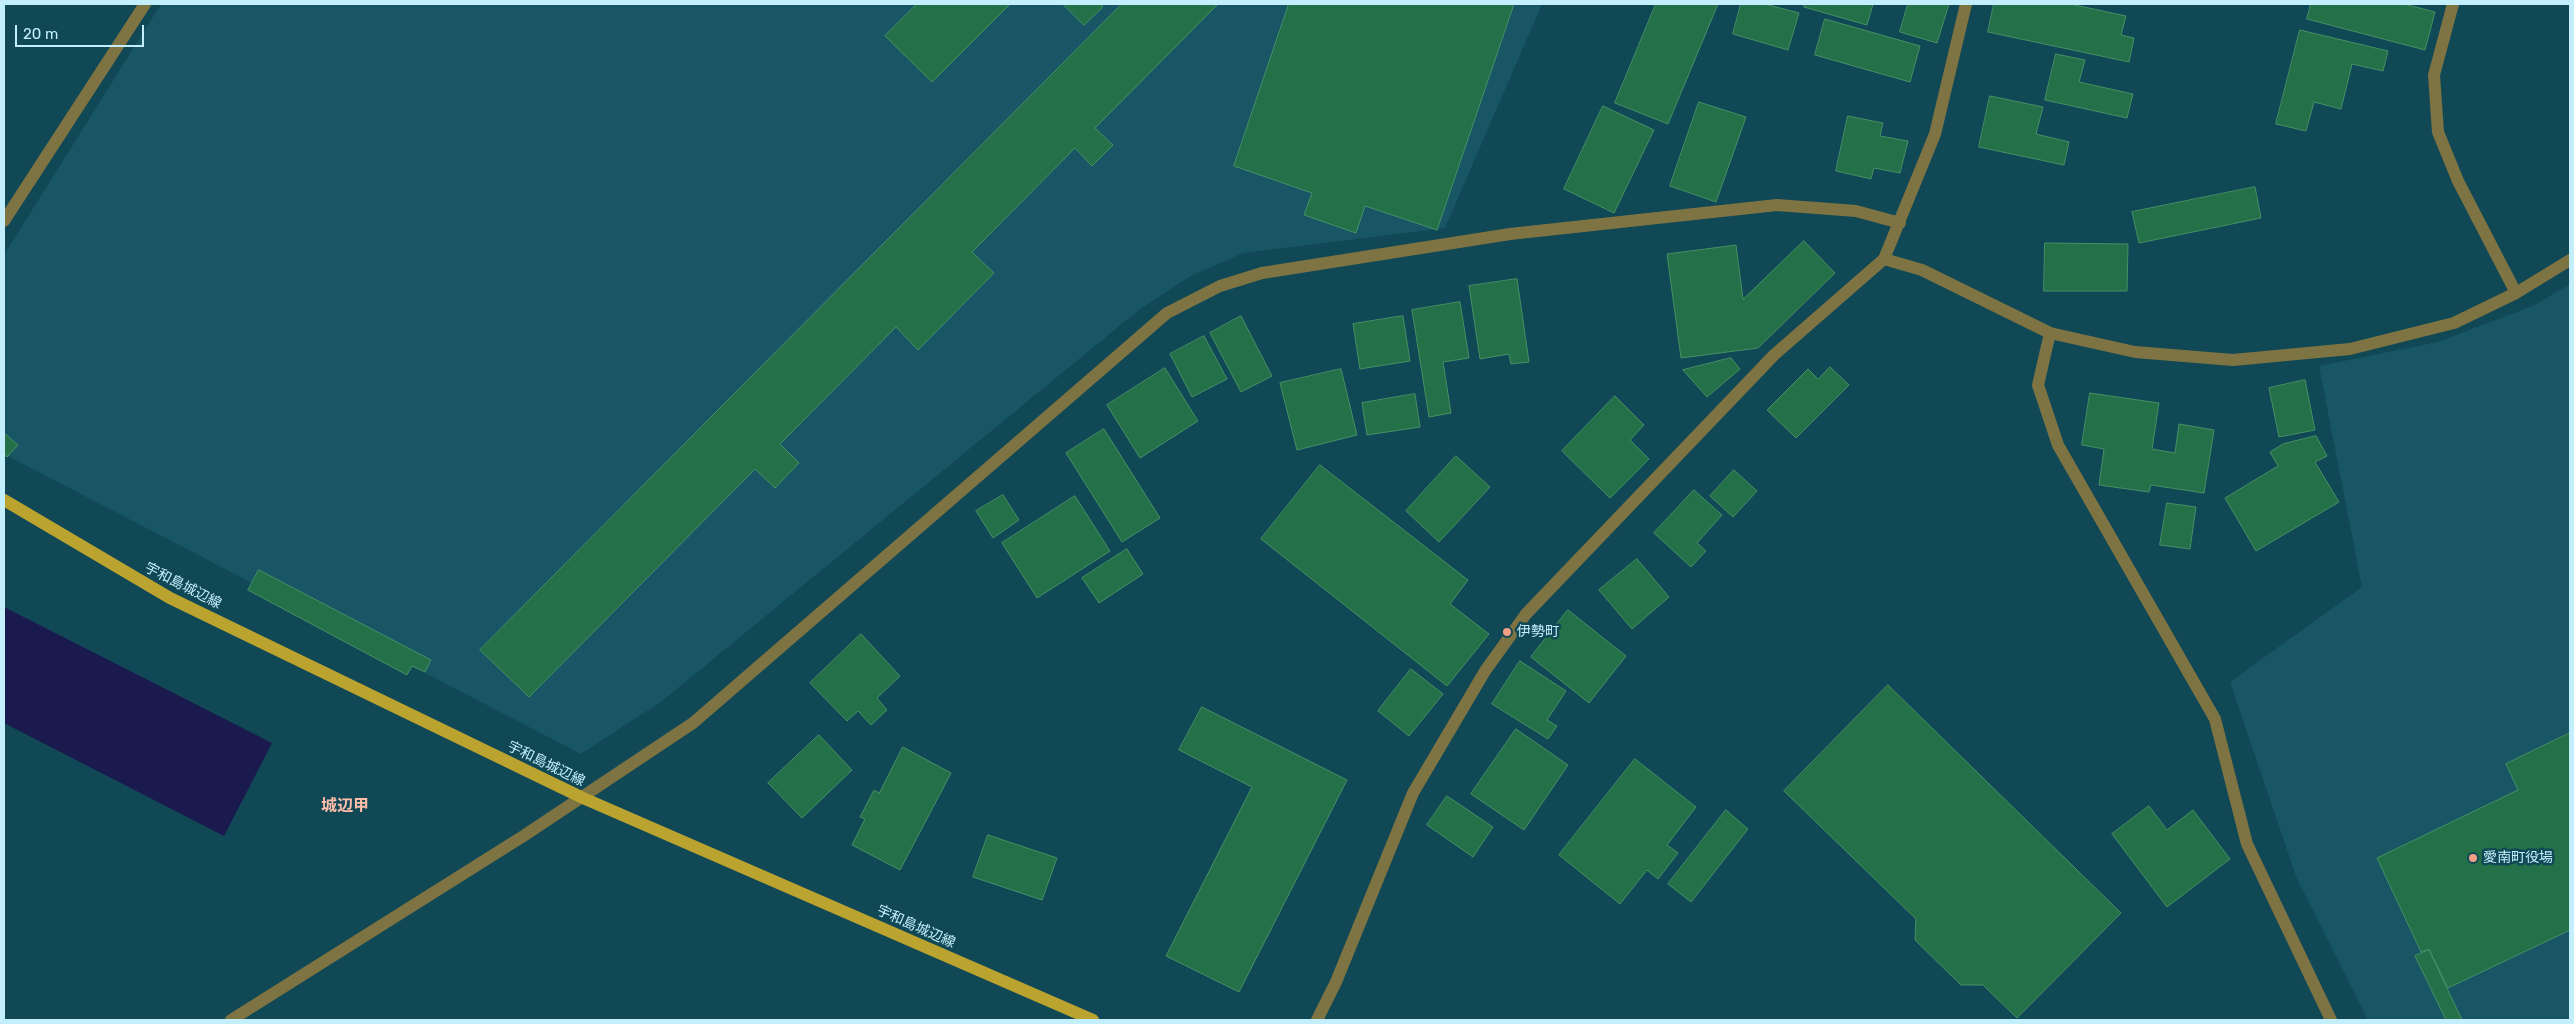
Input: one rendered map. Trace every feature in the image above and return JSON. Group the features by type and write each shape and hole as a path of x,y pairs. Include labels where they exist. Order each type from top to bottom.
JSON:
{"main road":[{"name":"宇和島城辺線","path":"4,500 170,598 583,798 1092,1020"}],"street":[{"path":"4,221 145,4"},
{"path":"1317,1020 1336,982 1413,793 1485,671 1526,614 1774,355 1884,259 1935,134 1966,4"},
{"path":"2453,4 2434,74 2438,132 2458,181 2516,293"},
{"path":"231,1020 583,798 692,723 1167,313 1220,286 1262,273 1510,234 1777,205 1856,211 1900,223"},
{"path":"1884,259 1922,270 2050,333 2135,352 2233,360 2350,349 2454,324 2516,293 2570,260"},
{"path":"2050,333 2038,385 2058,445 2215,719 2247,844 2331,1020"}],"shaded area":[{"path":"161,4 1542,4 1445,228 1243,253 1191,276 1140,309 662,701 581,754 4,454 4,255"},
{"path":"2570,284 2570,1020 2368,1020 2297,879 2230,682 2362,587 2319,366 2438,342 2535,305"},
{"path":"4,607 272,743 224,836 4,723"}],"building":[{"path":"917,4 1010,4 932,82 885,36"},
{"path":"1063,4 1100,4 1103,7 1084,25"},
{"path":"1122,4 1218,4 1095,128 1113,145 1092,166 1075,148 972,252 994,273 918,350 896,327 780,444 799,463 775,488 755,469 529,697 480,650"},
{"path":"1289,4 1514,4 1437,230 1365,206 1356,233 1304,215 1312,193 1234,166"},
{"path":"1656,4 1718,4 1668,124 1615,103"},
{"path":"1741,4 1765,4 1799,13 1788,50 1733,34"},
{"path":"1805,4 1873,4 1867,25 1804,7"},
{"path":"1908,4 1949,4 1937,43 1900,32"},
{"path":"1994,4 2070,4 2126,16 2121,35 2134,38 2129,62 1988,32"},
{"path":"2311,4 2404,4 2435,12 2425,50 2307,19"},
{"path":"1825,19 1920,46 1910,82 1815,55"},
{"path":"2300,30 2388,51 2383,71 2352,64 2341,109 2314,102 2306,131 2276,124"},
{"path":"2056,54 2085,60 2079,82 2133,94 2127,118 2045,100"},
{"path":"1990,96 2043,107 2036,134 2069,142 2064,165 1979,147"},
{"path":"1699,102 1746,117 1716,202 1670,186"},
{"path":"1603,106 1654,130 1614,213 1564,189"},
{"path":"1848,116 1883,123 1880,136 1908,141 1900,173 1874,168 1871,179 1836,171"},
{"path":"2255,187 2261,218 2139,243 2132,212"},
{"path":"1804,241 1835,273 1758,348 1681,358 1667,254 1736,245 1743,299"},
{"path":"2045,243 2128,244 2127,291 2044,291"},
{"path":"1517,279 1529,362 1511,364 1509,354 1480,359 1469,286"},
{"path":"1460,302 1469,358 1443,362 1451,413 1429,417 1412,310"},
{"path":"1241,316 1272,376 1241,392 1210,333"},
{"path":"1403,316 1410,361 1360,369 1353,324"},
{"path":"1204,336 1227,379 1192,397 1170,354"},
{"path":"1731,358 1740,369 1707,397 1683,370"},
{"path":"1830,367 1849,385 1796,438 1767,410 1808,369 1818,379"},
{"path":"1165,368 1198,421 1140,458 1107,405"},
{"path":"1341,369 1357,435 1297,450 1280,383"},
{"path":"2305,380 2315,430 2279,437 2269,388"},
{"path":"2090,393 2159,403 2152,449 2175,453 2179,424 2214,430 2204,493 2151,485 2149,492 2099,485 2104,449 2082,445"},
{"path":"1415,394 1420,427 1367,435 1362,403"},
{"path":"1615,396 1644,425 1630,440 1649,459 1610,498 1562,451"},
{"path":"1104,429 1160,518 1122,542 1066,453"},
{"path":"4,433 18,445 7,457 4,454"},
{"path":"2316,436 2327,456 2315,462 2339,502 2256,551 2225,498 2278,466 2270,452 2283,444"},
{"path":"1456,456 1490,487 1439,542 1406,511"},
{"path":"1320,465 1468,580 1450,604 1489,634 1447,686 1261,539"},
{"path":"1734,470 1757,491 1733,517 1710,496"},
{"path":"1694,490 1722,515 1697,543 1706,551 1691,567 1654,533"},
{"path":"1003,495 1019,520 993,538 976,511"},
{"path":"1075,496 1110,551 1037,598 1002,543"},
{"path":"2167,503 2196,507 2190,549 2160,545"},
{"path":"1127,549 1143,574 1099,603 1082,578"},
{"path":"1637,559 1669,597 1632,629 1599,590"},
{"path":"259,570 431,660 425,672 412,666 407,675 248,590"},
{"path":"1568,610 1626,656 1589,703 1531,657"},
{"path":"861,634 900,676 877,698 887,710 871,725 858,711 847,721 810,683"},
{"path":"1520,661 1566,691 1547,720 1557,726 1548,739 1492,704"},
{"path":"1411,669 1443,694 1409,736 1378,711"},
{"path":"1888,685 2121,913 2017,1018 1983,985 1961,985 1915,940 1916,919 1784,791"},
{"path":"1202,707 1347,780 1239,992 1166,956 1252,787 1179,750"},
{"path":"1516,729 1568,765 1524,830 1471,794"},
{"path":"2570,733 2570,930 2448,988 2429,949 2421,952 2377,858 2518,790 2506,764"},
{"path":"819,735 852,770 802,818 768,783"},
{"path":"903,747 951,773 900,870 852,845 865,819 860,817 874,790 879,793"},
{"path":"1635,759 1696,807 1667,845 1678,853 1658,879 1647,870 1620,904 1559,855"},
{"path":"1447,796 1493,827 1473,857 1427,825"},
{"path":"2149,806 2167,830 2193,810 2230,859 2167,907 2112,834"},
{"path":"1726,810 1748,829 1691,902 1668,884"},
{"path":"988,835 1057,858 1042,900 973,877"},
{"path":"2429,950 2462,1020 2446,1020 2415,956"}],"place":[{"name":"伊勢町","path":"1507,632"},
{"name":"愛南町役場","path":"2473,858"}],"district":[{"name":"城辺甲","path":"345,806"}]}
